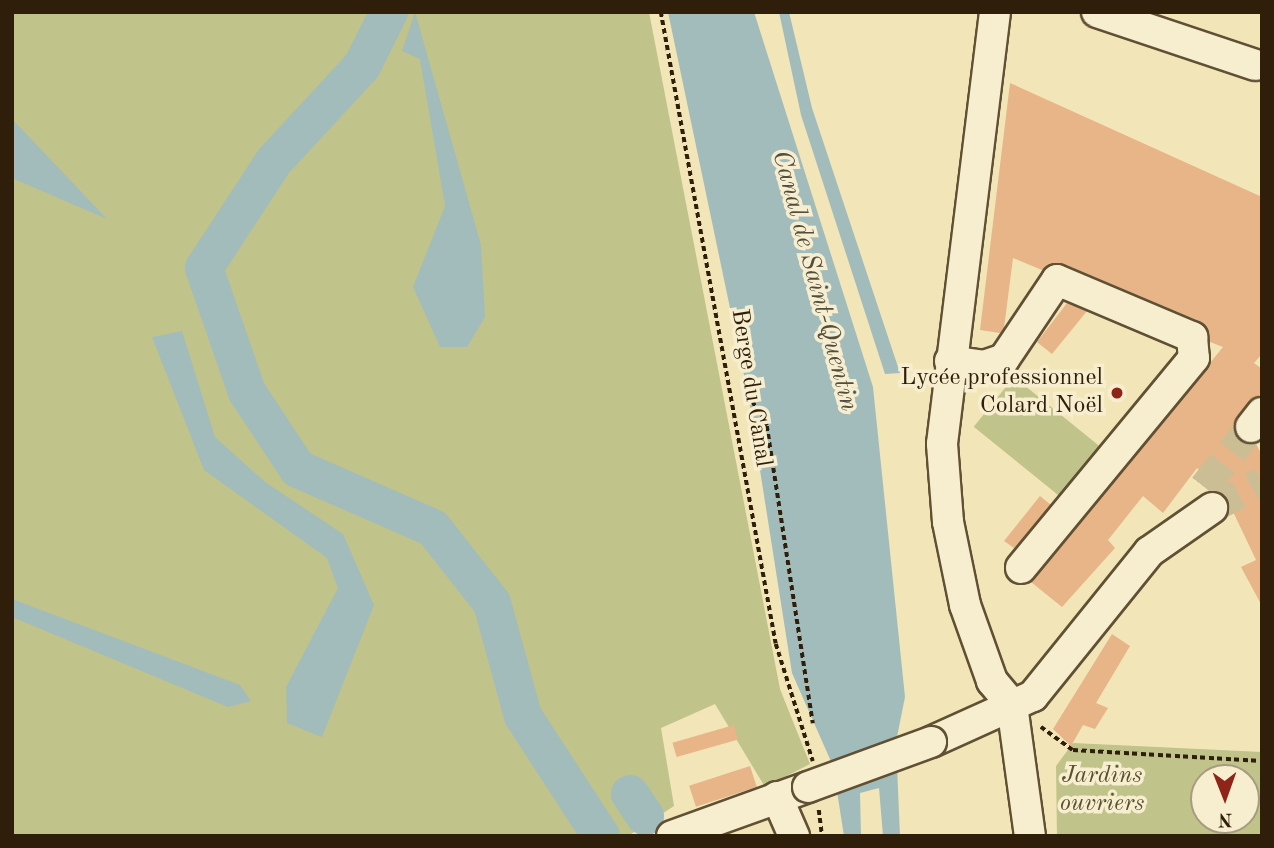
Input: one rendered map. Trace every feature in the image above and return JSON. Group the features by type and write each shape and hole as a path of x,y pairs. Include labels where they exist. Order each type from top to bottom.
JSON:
{"street":[{"path":"995,12 950,361 942,444 948,522 965,606 992,681 1012,705 1030,836"},
{"path":"1097,12 1255,65"},
{"path":"950,361 984,366 1004,359 1057,280 1192,337 1194,358 1021,569"},
{"path":"672,836 931,742 1033,696 1172,530 1208,497"},
{"path":"776,797 794,836"}],"path":[{"name":"Berge du Canal","path":"661,12 776,645 813,784 822,836"},
{"path":"748,394 767,426 813,723"},
{"path":"1012,705 1073,751 1262,761"}],"green space":[{"path":"12,12 649,12 780,689 810,764 765,787 715,704 661,728 674,806 628,836 12,836"},
{"path":"1014,377 1100,447 1060,497 974,427"},
{"name":"Jardins ouvriers","path":"1073,743 1262,752 1262,836 1057,836 1056,766"}],"water":[{"path":"415,12 481,245 485,317 467,347 440,347 413,287 445,206 420,59 402,51"},
{"name":"Canal de Saint-Quentin","path":"668,12 754,12 873,387 905,697 896,742 900,836 883,836 879,788 860,793 861,836 844,836 833,766 792,673 748,394"},
{"path":"779,12 789,12 812,108 900,373 885,374 801,115"},
{"path":"12,119 107,219 12,178"},
{"path":"182,331 215,437 265,482 343,534 374,605 322,737 287,723 286,687 338,588 327,558 204,470 152,337"},
{"path":"12,599 240,685 251,701 228,707 12,617"}],"building":[{"path":"1010,83 1262,197 1262,354 1254,363 1262,369 1262,392 1234,425 1240,440 1256,444 1262,455 1262,606 1241,567 1256,560 1227,499 1197,468 1163,513 1143,496 1108,540 1115,548 1062,607 1031,582 1223,347 1210,342 1199,321 1064,264 1042,270 1013,258 1004,328 1000,333 980,330"},
{"path":"1067,303 1087,311 1052,354 1037,342"},
{"path":"1040,496 1051,505 1014,548 1004,541"},
{"path":"1112,634 1130,646 1096,703 1108,708 1095,729 1083,725 1071,746 1053,729"},
{"path":"734,725 738,739 677,757 672,743"},
{"path":"750,766 757,787 696,807 689,786"}],"waterway":[{"path":"389,12 362,66 274,161 204,268 247,392 298,469 433,528 492,603 523,716 601,836"},
{"path":"630,794 645,816"}],"tunnel":[{"path":"1204,487 1251,427"},
{"path":"1212,508 1262,482"}],"place":[{"name":"Lycée professionnel Colard Noël","path":"1117,393"}]}
